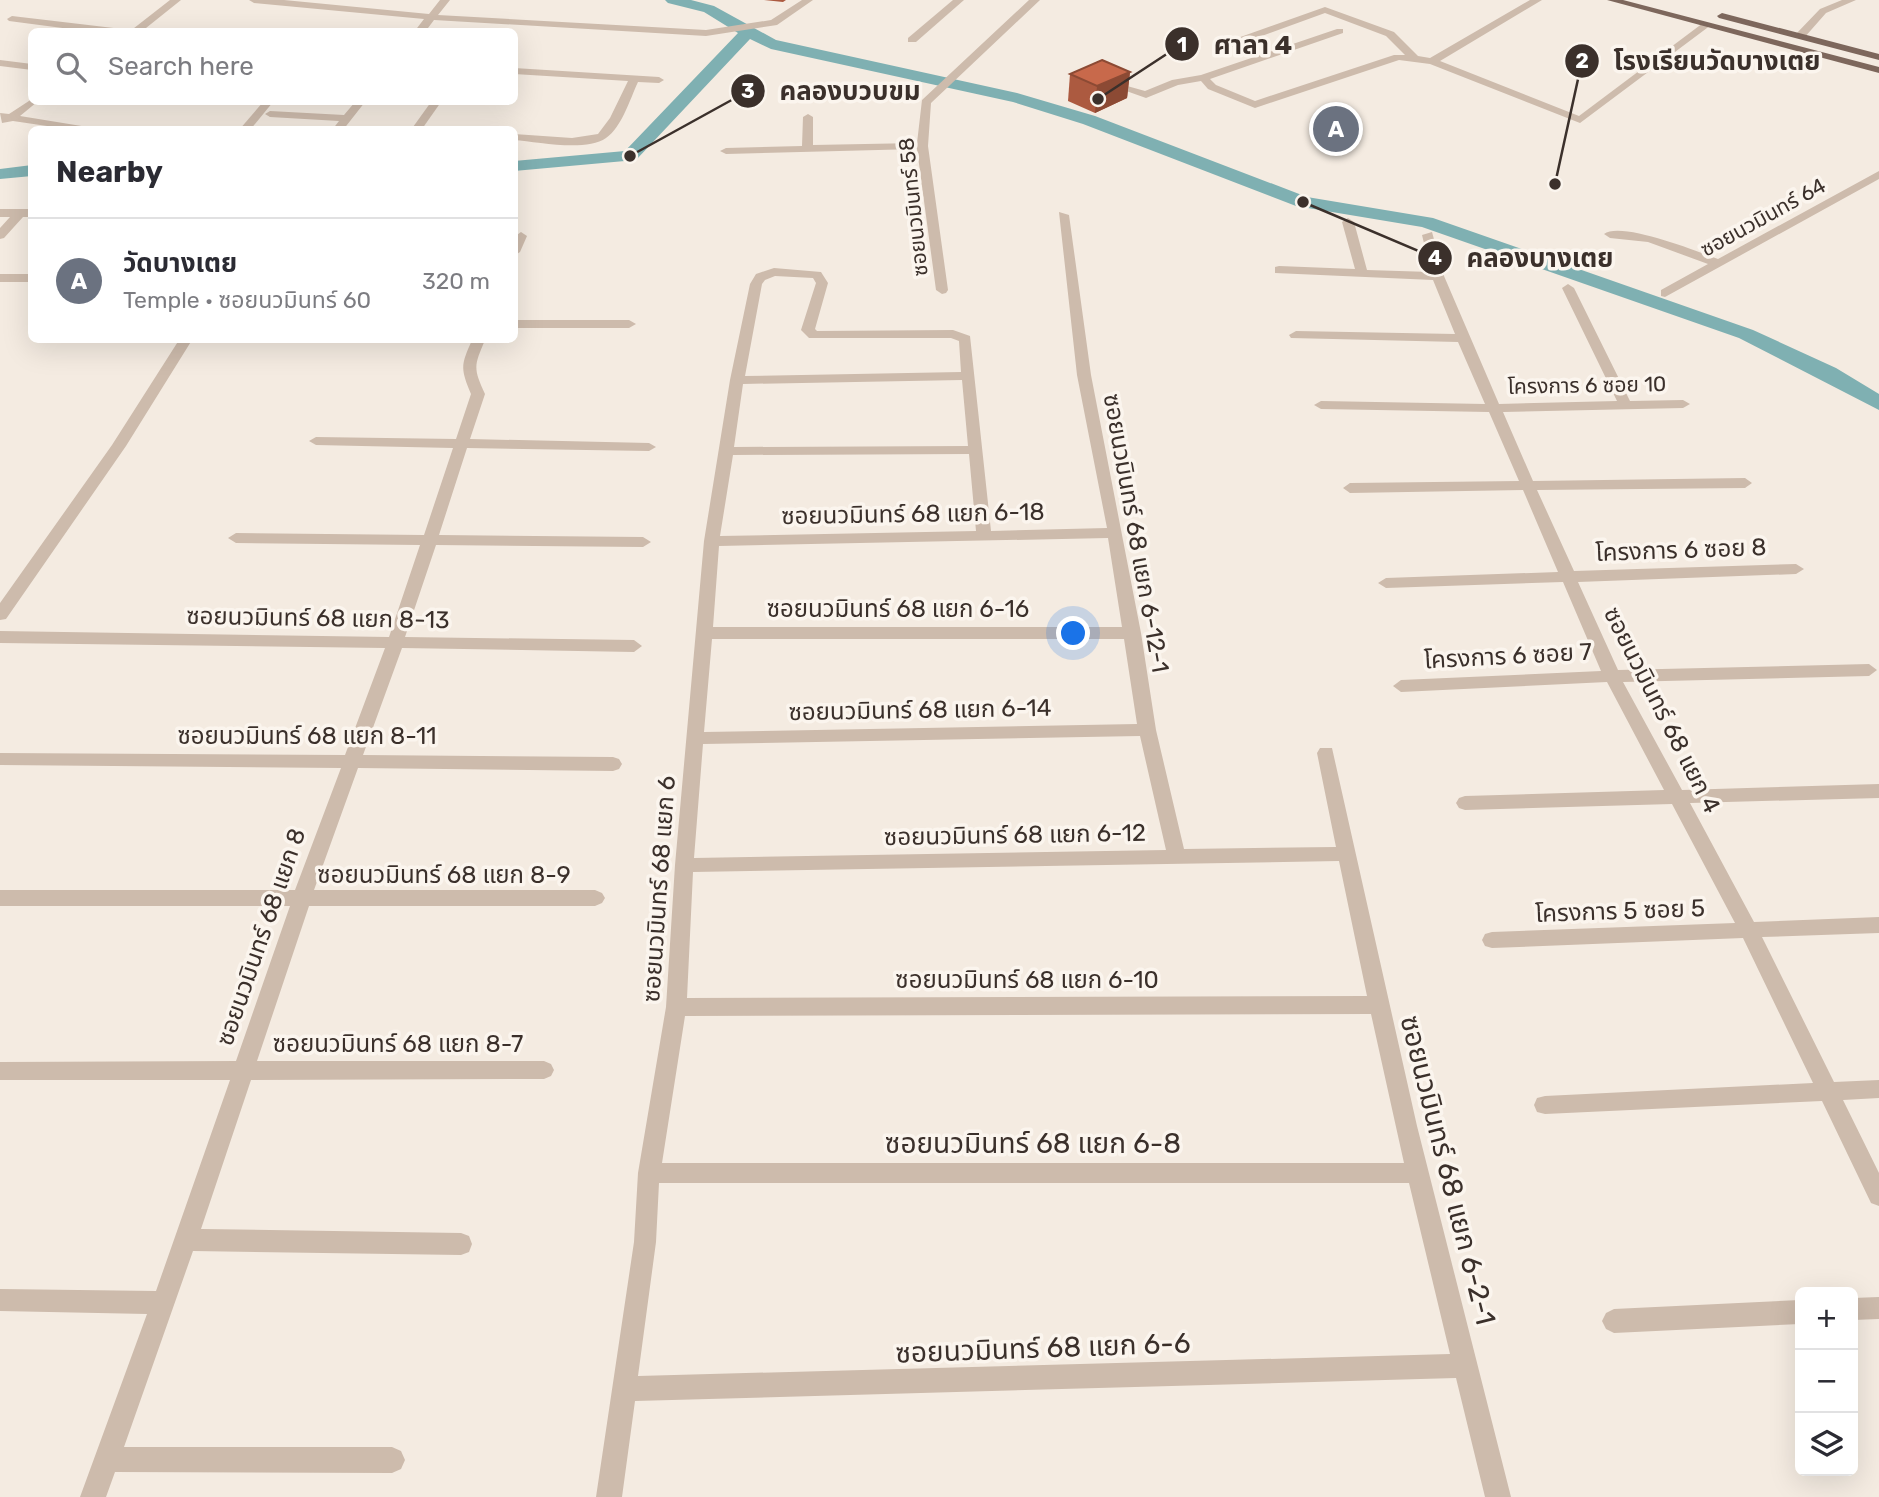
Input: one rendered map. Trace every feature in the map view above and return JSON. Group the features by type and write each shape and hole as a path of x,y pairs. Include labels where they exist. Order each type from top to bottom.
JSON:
{"main road":[{"path":"1612,0 1879,70"},
{"path":"1658,0 1696,10"},
{"path":"1709,13 1879,57"}],"street":[{"path":"139,28 176,0"},
{"path":"254,0 431,17 706,33 774,23 808,0"},
{"path":"422,28 445,0"},
{"path":"912,40 959,0"},
{"name":"ซอยนวมินทร์ 58","path":"942,290 922,146 926,102 1035,0"},
{"path":"1432,61 1537,0"},
{"path":"1800,36 1823,12 1851,0"},
{"path":"1222,47 1325,10 1390,34 1413,57"},
{"path":"12,19 88,28"},
{"path":"1203,78 1212,87 1255,105 1383,61 1413,57 1432,61 1580,120 1706,25"},
{"path":"1120,87 1146,95 1176,82 1203,78 1340,31"},
{"path":"0,63 28,66"},
{"path":"518,71 659,80"},
{"path":"518,137 575,141 596,139 607,131 634,79"},
{"path":"0,125 5,117 28,104"},
{"path":"340,126 358,105"},
{"path":"419,126 434,105"},
{"path":"249,126 269,108 347,118"},
{"path":"5,117 71,126"},
{"path":"807,149 808,117"},
{"path":"726,151 922,146"},
{"name":"ซอยนวมินทร์ 64","path":"1665,293 1879,174"},
{"path":"0,213 26,213"},
{"path":"0,235 26,213"},
{"name":"ซอยนวมินทร์ 68 แยก 6-12-1","path":"1063,215 1084,375 1133,634 1147,730 1177,857"},
{"path":"1348,222 1362,273"},
{"path":"1610,234 1650,239 1718,263"},
{"name":"ซอยนวมินทร์ 68 แยก 4","path":"1428,235 1437,276 1492,408 1612,676 1749,931 1879,1196"},
{"path":"518,243 521,236"},
{"path":"1279,270 1437,276"},
{"name":"ซอยนวมินทร์ 68 แยก 6","path":"609,1497 645,1242 649,1173 676,1007 684,865 712,541 737,380 756,284 760,276 774,272 817,275 822,283 808,330 814,335 953,334 965,339 968,376"},
{"path":"0,278 28,278"},
{"path":"1568,288 1625,404"},
{"path":"518,324 629,324"},
{"path":"1296,335 1463,338"},
{"path":"0,615 119,446 183,343"},
{"name":"ซอยนวมินทร์ 68 แยก 8","path":"93,1497 186,1240 301,900 395,644 478,394 468,372 477,343"},
{"path":"737,380 968,376 984,536"},
{"name":"โครงการ 6 ซอย 10","path":"1321,405 1492,408 1683,404"},
{"path":"316,441 649,447"},
{"path":"725,451 975,450"},
{"path":"1350,488 1527,488 1745,483"},
{"name":"ซอยนวมินทร์ 68 แยก 6-18","path":"712,541 1115,533"},
{"path":"236,538 643,542"},
{"name":"โครงการ 6 ซอย 8","path":"1387,583 1796,569"},
{"name":"ซอยนวมินทร์ 68 แยก 6-16","path":"704,633 1133,634"},
{"name":"ซอยนวมินทร์ 68 แยก 8-13","path":"0,637 634,646"},
{"name":"โครงการ 6 ซอย 7","path":"1401,686 1612,676 1869,670"},
{"name":"ซอยนวมินทร์ 68 แยก 6-14","path":"695,738 1147,730"},
{"name":"ซอยนวมินทร์ 68 แยก 6-2-1","path":"1326,753 1377,1005 1498,1497"},
{"name":"ซอยนวมินทร์ 68 แยก 8-11","path":"0,760 613,764"},
{"path":"1465,803 1879,791"},
{"name":"ซอยนวมินทร์ 68 แยก 6-12","path":"684,865 1346,854"},
{"name":"ซอยนวมินทร์ 68 แยก 8-9","path":"0,898 595,898"},
{"name":"โครงการ 5 ซอย 5","path":"1492,940 1879,925"},
{"name":"ซอยนวมินทร์ 68 แยก 6-10","path":"676,1007 1377,1005"},
{"name":"ซอยนวมินทร์ 68 แยก 8-7","path":"0,1071 544,1070"},
{"path":"1545,1105 1879,1089"},
{"name":"ซอยนวมินทร์ 68 แยก 6-8","path":"649,1173 1416,1172"},
{"path":"186,1240 461,1244"},
{"path":"0,1300 163,1303"},
{"path":"1858,1309 1879,1308"},
{"path":"1614,1321 1795,1312"},
{"name":"ซอยนวมินทร์ 68 แยก 6-6","path":"624,1389 1464,1366"},
{"path":"107,1459 392,1461"}],"building":[{"path":"1102,60 1130,72 1097,86 1070,74"}],"waterway":[{"path":"673,0 709,9 748,32"},
{"path":"518,166 630,156 748,32"},
{"path":"748,32 771,44 1017,98 1089,120 1303,202 1426,222 1746,334 1828,373 1879,403"},
{"path":"0,174 28,170"}],"place":[{"name":"ศาลา 4","path":"1098,99"},
{"name":"วัดบางเตย","path":"1336,129"},
{"name":"คลองบวบขม","path":"630,156"},
{"name":"โรงเรียนวัดบางเตย","path":"1555,184"},
{"name":"คลองบางเตย","path":"1303,202"}]}
